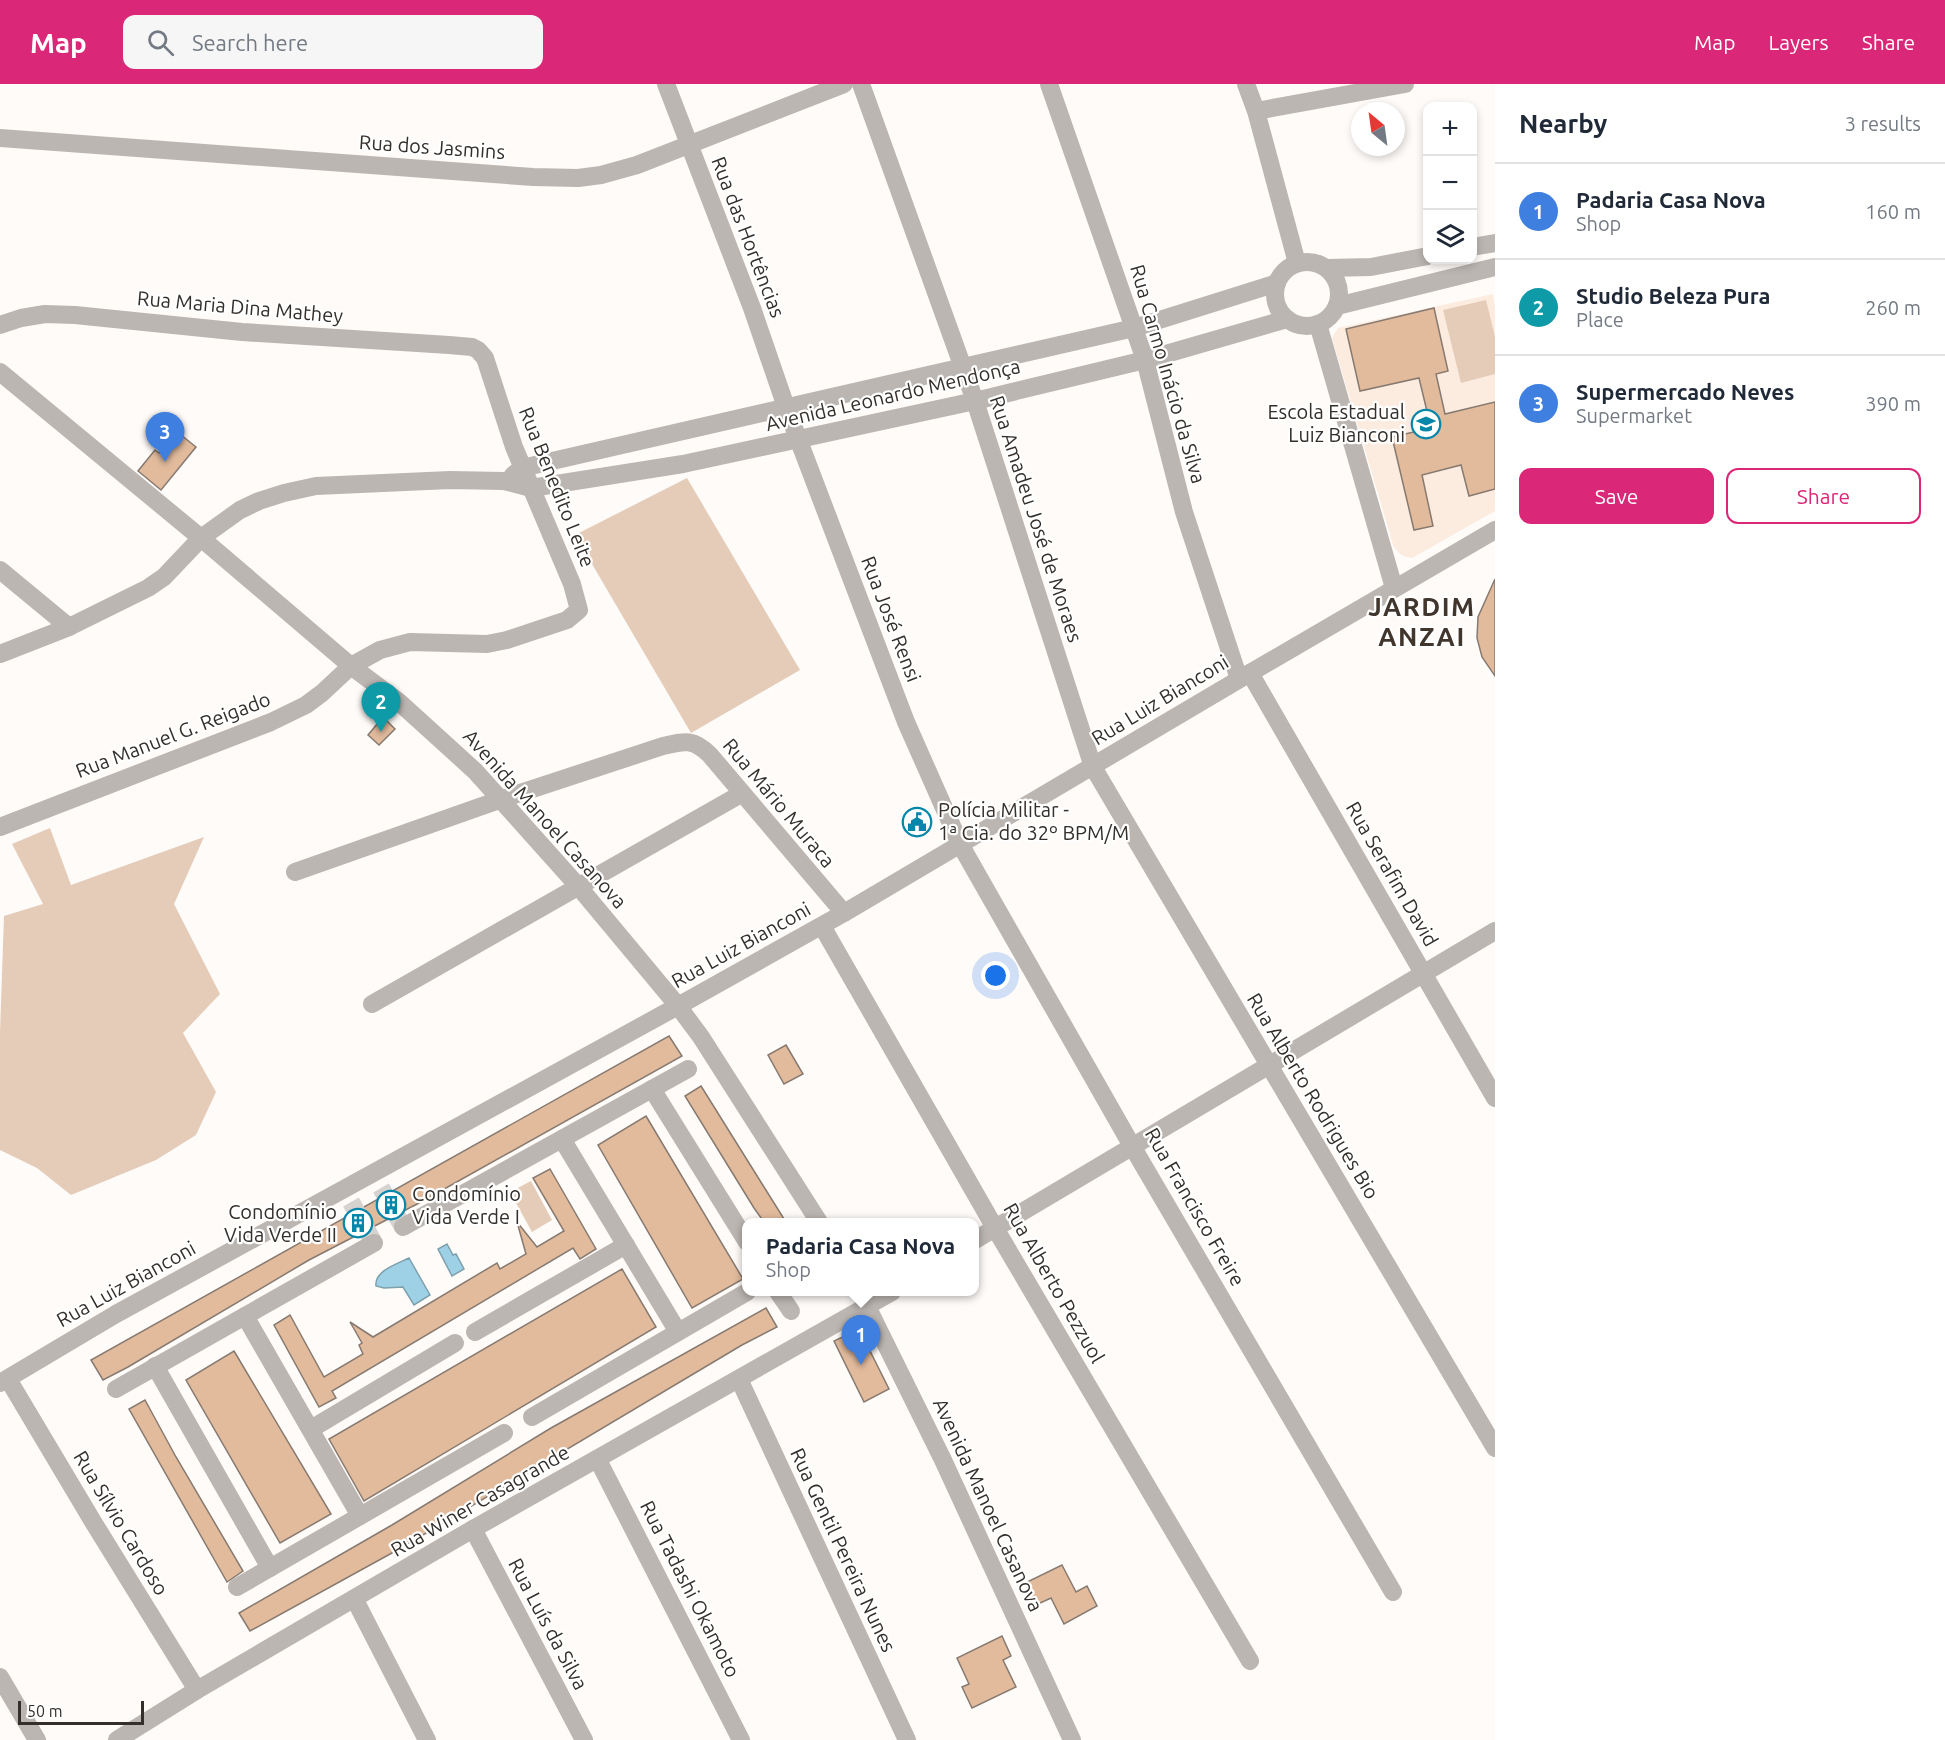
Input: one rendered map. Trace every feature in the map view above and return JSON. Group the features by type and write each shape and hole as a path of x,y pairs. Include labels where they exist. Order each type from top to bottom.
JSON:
{"street":[{"name":"Rua das Hortências","path":"666,84 752,308 786,407"},
{"name":"Rua dos Jasmins","path":"0,138 522,176 578,178 601,175 637,165 844,84"},
{"name":"Rua Amadeu José de Moraes","path":"861,84 975,401 1093,766"},
{"name":"Rua Carmo Inácio da Silva","path":"1049,84 1134,328 1184,512 1244,676"},
{"path":"1246,84 1256,111 1298,263"},
{"path":"1256,111 1405,84"},
{"path":"1477,246 1495,243"},
{"path":"1327,268 1371,267 1423,257"},
{"path":"1308,262 1327,268 1338,285 1337,306 1332,314 1318,324 1305,326 1287,319 1280,312 1276,303 1277,283 1289,268 1298,263 1308,262"},
{"path":"1337,306 1495,267"},
{"name":"Avenida Leonardo Mendonça","path":"504,481 522,468 1134,328 1277,283"},
{"name":"Rua Maria Dina Mathey","path":"0,325 21,318 45,314 75,315 243,332 449,345 478,350"},
{"name":"Avenida Leonardo Mendonça","path":"0,654 69,627 148,588 164,577 201,538 240,510 284,493 316,486 450,480 504,481 531,488 682,464 975,401 1144,360 1287,319"},
{"path":"1318,324 1394,588"},
{"name":"Rua Benedito Leite","path":"478,350 485,358 493,377 508,432 572,584 579,610"},
{"name":"Avenida Manoel Casanova","path":"0,372 201,538 351,666 445,741 502,799 678,1006 701,1037 816,1218"},
{"name":"Rua José Rensi","path":"786,407 906,722 960,844"},
{"name":"Rua Luiz Bianconi","path":"4,1381 116,1314 377,1181 678,1006 822,926 1495,530"},
{"path":"0,570 69,627"},
{"name":"Rua Manuel G. Reigado","path":"0,827 271,722 306,705 351,666 380,650 410,642 487,644 507,640 561,622 579,610"},
{"name":"Rua Serafim David","path":"1244,676 1423,973 1495,1098"},
{"name":"Rua Mário Muraca","path":"295,872 502,799 683,741 697,743 704,749 844,913"},
{"name":"Rua Alberto Rodrigues Bio","path":"1093,766 1495,1448"},
{"path":"372,1004 741,794"},
{"name":"Rua Francisco Freire","path":"960,844 1132,1146 1393,1592"},
{"name":"Rua Alberto Pezzuol","path":"822,926 995,1228 1250,1661"},
{"path":"979,1238 1495,931"},
{"path":"403,1227 688,1069"},
{"path":"652,1089 742,1234"},
{"path":"562,1138 678,1332"},
{"path":"116,1389 374,1243"},
{"path":"475,1332 626,1245"},
{"path":"532,1417 742,1295"},
{"path":"781,1296 790,1311"},
{"name":"Avenida Manoel Casanova","path":"864,1299 943,1460 1072,1740"},
{"name":"Rua Winer Casagrande","path":"117,1740 197,1690 355,1600 473,1529 739,1378 864,1299"},
{"path":"245,1316 360,1516"},
{"path":"310,1429 455,1343"},
{"path":"155,1366 270,1568"},
{"name":"Rua Gentil Pereira Nunes","path":"739,1378 907,1740"},
{"name":"Rua Sílvio Cardoso","path":"4,1381 197,1690"},
{"path":"237,1587 504,1433"},
{"name":"Rua Tadashi Okamoto","path":"598,1460 741,1740"},
{"name":"Rua Luís da Silva","path":"473,1529 584,1740"},
{"path":"355,1600 427,1740"},
{"path":"0,1677 37,1740"}],"shaded area":[{"name":"Escola Estadual Luiz Bianconi","path":"1493,294 1495,308 1495,511 1412,558 1403,556 1394,548 1332,338 1338,328"},
{"path":"1486,300 1495,337 1495,374 1461,383 1443,310"},
{"path":"687,478 800,670 691,733 575,535"},
{"path":"50,828 71,885 204,837 174,904 220,994 183,1033 216,1092 196,1135 156,1160 71,1195 37,1168 0,1150 0,1032 4,916 43,904 12,844"},
{"path":"531,1181 552,1220 532,1232 510,1192"}],"water":[{"path":"447,1244 453,1255 456,1254 464,1269 452,1276 438,1249"},
{"path":"409,1258 430,1295 414,1305 403,1287 376,1286 376,1281 382,1272"}],"building":[{"path":"1434,308 1448,371 1436,374 1445,414 1495,402 1495,489 1469,496 1461,465 1422,475 1433,526 1414,530 1392,437 1431,428 1419,378 1360,391 1346,329"},
{"path":"176,431 196,447 161,490 138,471 155,450 159,453"},
{"path":"1495,579 1495,676 1482,657 1477,638 1478,617"},
{"path":"383,717 395,729 379,745 368,735"},
{"path":"669,1036 682,1056 421,1202 309,1260 128,1367 103,1380 91,1360"},
{"path":"786,1045 803,1074 784,1084 768,1055"},
{"path":"701,1086 784,1218 761,1218 685,1096"},
{"path":"646,1116 742,1280 692,1308 598,1145"},
{"path":"550,1169 596,1249 580,1259 573,1248 332,1391 336,1398 319,1407 274,1325 290,1315 324,1377 363,1354 359,1345 362,1343 350,1322 373,1337 497,1263 500,1269 526,1254 517,1222 537,1247 564,1231 533,1178"},
{"path":"622,1269 656,1327 364,1501 329,1439"},
{"path":"766,1308 777,1327 742,1345 401,1548 250,1631 239,1613 392,1525 551,1428"},
{"path":"859,1329 889,1389 864,1402 834,1341"},
{"path":"234,1351 331,1514 280,1543 186,1380"},
{"path":"145,1400 243,1571 227,1582 129,1409"},
{"path":"1062,1565 1076,1592 1087,1586 1097,1606 1064,1624 1051,1598 1036,1605 1025,1583"},
{"path":"1002,1636 1011,1656 1003,1660 1016,1687 972,1708 962,1687 969,1684 957,1658"}],"tunnel":[{"path":"381,1188 403,1227"},
{"path":"351,1202 374,1243"}],"place":[{"name":"Escola Estadual Luiz Bianconi","path":"1426,424"},
{"name":"Supermercado Neves","path":"165,462"},
{"name":"Studio Beleza Pura","path":"381,732"},
{"name":"Polícia Militar - 1ª Cia. do 32º BPM/M","path":"917,822"},
{"name":"Condomínio Vida Verde I","path":"391,1205"},
{"name":"Condomínio Vida Verde II","path":"358,1223"},
{"name":"Padaria Casa Nova","path":"861,1365"}],"district":[{"name":"JARDIM ANZAI","path":"1422,622"}]}
